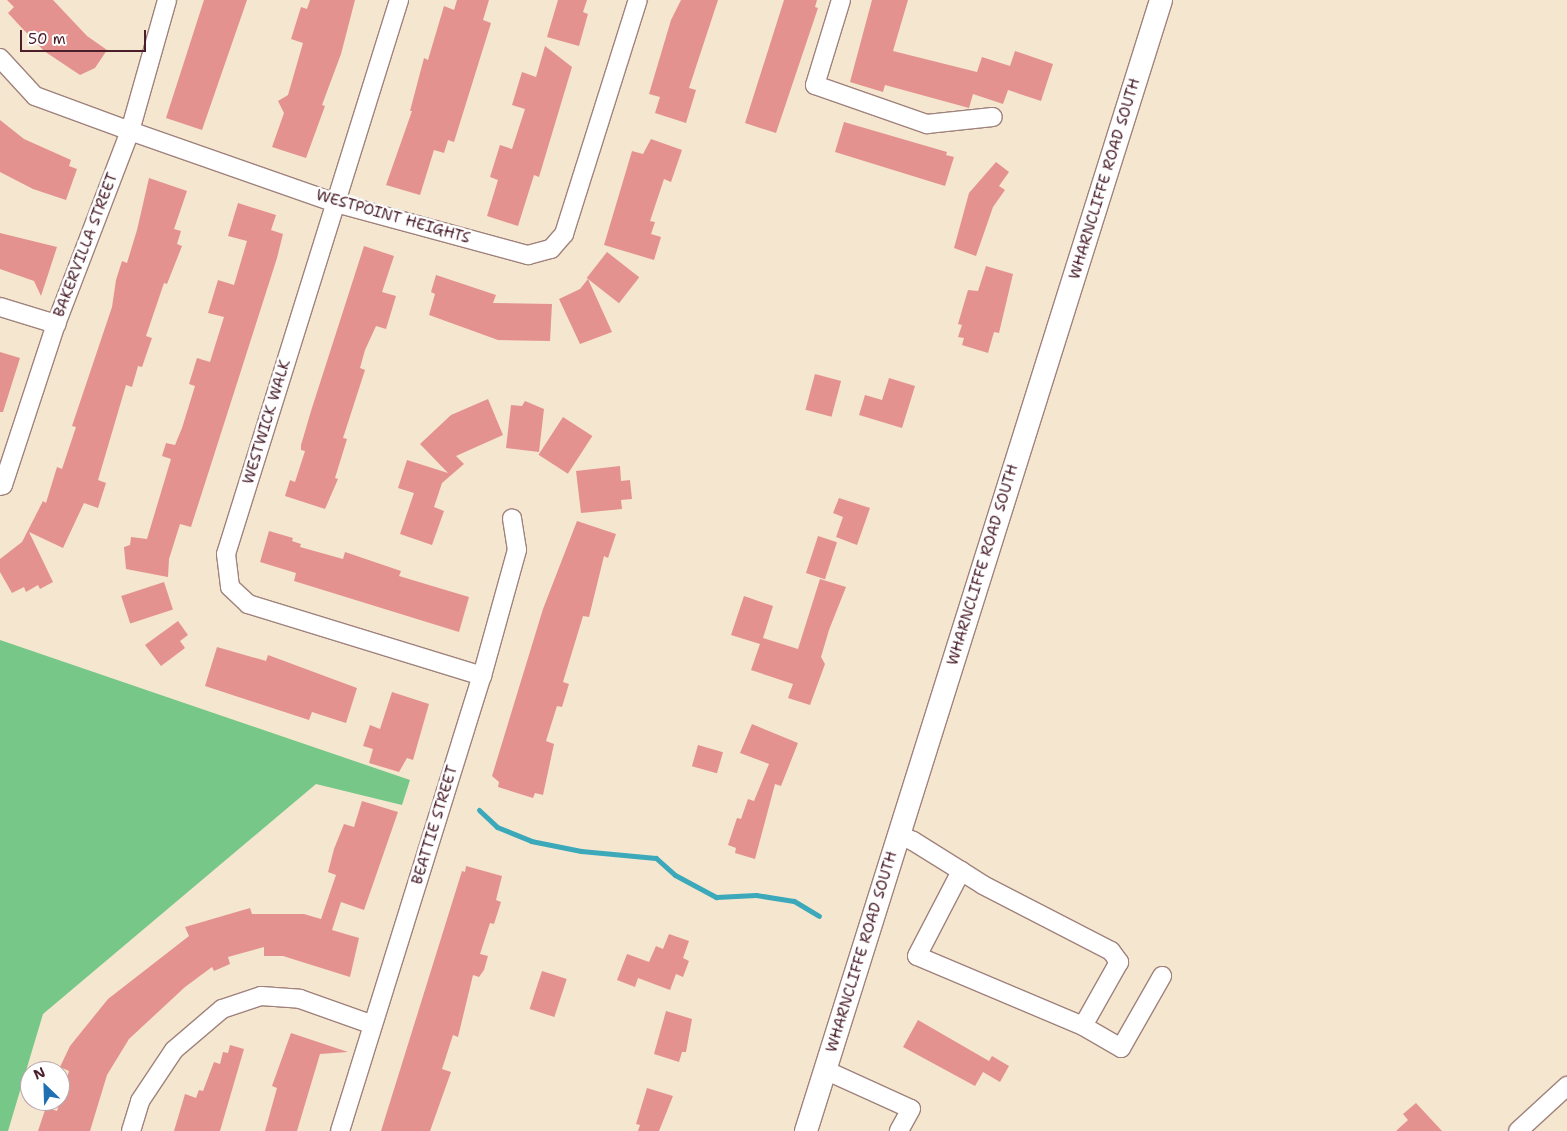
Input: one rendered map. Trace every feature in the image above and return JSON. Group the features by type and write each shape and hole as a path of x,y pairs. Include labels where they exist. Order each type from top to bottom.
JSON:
{"main road":[{"name":"WHARNCLIFFE ROAD SOUTH","path":"806,1131 1161,0"}],"street":[{"name":"BAKERVILLA STREET","path":"0,486 3,485 56,324 130,131 167,0"},
{"name":"WESTWICK WALK","path":"399,0 226,554 230,587 248,604 482,676"},
{"name":"WESTPOINT HEIGHTS","path":"0,58 35,96 336,203 528,255 551,249 564,234 638,0"},
{"path":"841,0 815,85 927,124 993,117"},
{"path":"0,307 56,324"},
{"name":"BEATTIE STREET","path":"340,1131 482,676 517,550 512,518"},
{"path":"899,835 961,871 1111,950 1119,962 1083,1026"},
{"path":"961,871 917,956 1083,1026 1120,1048 1162,976"},
{"path":"130,1131 140,1101 174,1050 222,1009 260,996 300,999 373,1025"},
{"path":"825,1070 911,1109 899,1131"},
{"path":"1518,1131 1567,1086"}],"green space":[{"path":"0,640 410,780 402,805 316,784 43,1014 29,1061 20,1061 20,1091 8,1131 0,1131"}],"building":[{"path":"7,0 53,0 87,36 107,50 95,68 80,75 44,51 8,13 14,7"},
{"path":"204,0 247,0 202,130 166,118"},
{"path":"310,0 355,0 341,54 322,105 325,106 306,158 272,147 284,113 278,101 288,95 303,43 291,39 301,7 307,9"},
{"path":"457,0 489,0 483,20 491,23 454,142 448,140 444,153 434,150 420,195 386,185 412,111 410,111 424,58 428,60 444,6 454,10"},
{"path":"558,0 587,0 583,12 588,14 579,46 547,37"},
{"path":"681,0 718,0 689,88 696,90 686,123 655,113 660,97 649,94 671,20"},
{"path":"784,0 817,0 815,7 818,8 776,133 745,123"},
{"path":"872,0 908,0 893,51 977,72 982,57 1010,66 1015,51 1053,64 1041,101 1008,90 1003,104 973,94 969,108 885,85 883,92 850,82"},
{"path":"545,46 572,67 539,177 534,175 518,226 487,216 498,180 490,177 500,145 512,149 525,109 512,105 522,72 536,77"},
{"path":"0,120 24,139 71,160 69,166 77,169 66,200 33,189 0,172"},
{"path":"844,122 947,152 946,155 954,157 945,186 835,152"},
{"path":"651,139 682,150 671,182 664,179 650,221 655,222 651,234 661,237 654,260 604,245 632,151 643,154"},
{"path":"996,162 1009,172 999,186 1005,190 993,207 976,256 954,248 969,193"},
{"path":"149,178 187,191 174,229 181,231 177,244 182,246 167,284 164,283 146,336 152,338 142,367 138,366 132,387 126,385 98,480 106,483 98,508 84,503 63,548 29,532 53,582 40,589 38,585 26,592 24,587 12,593 0,572 0,559 22,542 43,501 46,503 57,467 62,469 76,427 72,426 112,307 116,280 122,261 127,263 137,230"},
{"path":"238,203 276,215 271,230 283,234 277,258 191,527 180,524 169,559 168,577 126,569 124,547 130,545 131,537 147,539 171,459 162,456 166,443 175,445 182,428 195,386 189,384 197,358 210,362 224,317 208,313 218,280 234,285 247,241 228,236"},
{"path":"0,233 57,247 41,296 34,281 0,269"},
{"path":"364,246 394,256 382,292 396,296 386,329 376,326 365,350 360,368 365,370 343,438 347,439 335,478 338,479 325,509 285,496 290,480 295,482 305,451 301,450 301,445"},
{"path":"607,252 639,277 619,303 587,278"},
{"path":"986,266 1013,274 999,333 994,332 988,353 962,345 964,338 958,337 962,325 958,324 968,290 978,291"},
{"path":"436,275 496,295 493,303 552,304 550,341 498,340 429,315 435,294 431,292"},
{"path":"588,279 612,332 580,344 559,299 580,289"},
{"path":"0,352 20,358 3,412 0,412"},
{"path":"815,374 841,381 832,417 805,410"},
{"path":"889,378 915,386 902,428 859,415 865,395 882,400"},
{"path":"488,399 503,435 456,456 464,464 442,483 434,507 444,511 432,545 400,534 414,493 398,488 407,460 448,473 420,444 451,415"},
{"path":"525,401 544,409 539,452 506,448 511,405 522,406"},
{"path":"563,417 592,436 568,474 538,455"},
{"path":"620,466 621,481 630,480 632,499 621,500 622,509 581,513 576,471"},
{"path":"839,498 870,508 857,545 836,537 843,517 833,513"},
{"path":"577,521 616,534 608,558 604,556 589,617 583,616 563,682 569,684 562,707 557,706 546,741 554,744 543,795 535,793 533,798 498,787 499,782 492,776 543,609"},
{"path":"269,531 293,538 292,541 301,544 300,547 343,559 345,552 401,571 399,576 469,597 459,632 294,581 296,573 260,562"},
{"path":"818,536 837,542 825,579 806,573"},
{"path":"820,579 846,587 829,630 821,657 825,664 810,705 788,698 793,684 751,670 760,644 731,635 744,596 773,606 763,638 798,649"},
{"path":"164,582 173,610 130,623 121,596"},
{"path":"178,621 188,635 180,641 185,648 161,666 145,645"},
{"path":"217,647 266,661 268,655 357,688 346,723 312,712 309,720 205,686"},
{"path":"392,692 429,704 413,760 407,758 399,772 369,763 373,749 363,746 370,725 380,729"},
{"path":"752,724 798,743 781,786 775,784 755,859 735,853 736,848 728,845 737,818 741,819 748,799 754,801 769,764 740,753"},
{"path":"698,745 723,752 717,773 692,766"},
{"path":"362,801 398,812 364,910 341,902 332,930 359,938 350,977 283,956 264,956 264,947 228,957 230,964 214,971 212,967 185,987 129,1039 107,1075 90,1131 38,1131 45,1111 70,1111 70,1061 63,1061 70,1046 108,999 189,936 185,927 250,908 252,914 304,914 321,919 336,875 328,872 334,849 344,824 354,827"},
{"path":"466,866 502,876 496,900 501,902 494,924 490,923 480,954 488,956 484,970 479,977 473,975 458,1037 453,1035 442,1069 451,1072 430,1131 381,1131 462,871 465,872"},
{"path":"669,934 689,941 683,958 689,961 683,977 676,974 670,990 638,978 635,987 617,980 627,954 649,962 656,946 663,949"},
{"path":"542,971 567,979 554,1017 530,1009"},
{"path":"666,1011 692,1019 686,1052 682,1052 679,1062 654,1054"},
{"path":"918,1020 989,1061 992,1056 1009,1066 1000,1082 983,1072 975,1086 903,1047"},
{"path":"291,1033 348,1052 320,1054 297,1131 265,1131 277,1088 272,1086"},
{"path":"230,1045 244,1049 220,1131 174,1131 185,1094 196,1098 199,1090 203,1091 214,1062 220,1064 223,1052 228,1053"},
{"path":"647,1088 673,1096 659,1131 638,1131 640,1125 636,1124"},
{"path":"1416,1103 1442,1131 1396,1131 1408,1120 1403,1114"}],"waterway":[{"path":"479,810 497,827 531,841 581,851 656,858 675,875 716,897 756,895 794,901 819,916"}]}
